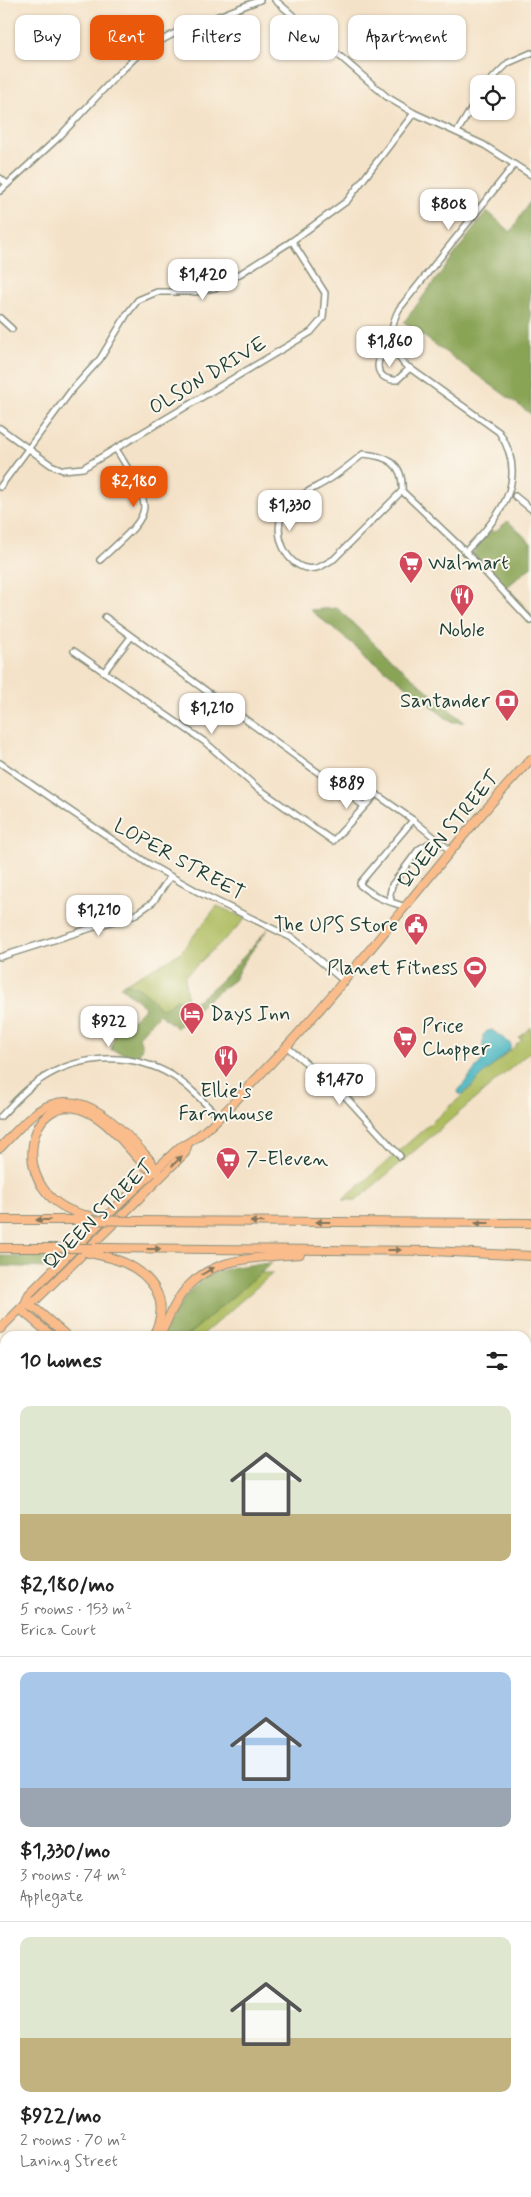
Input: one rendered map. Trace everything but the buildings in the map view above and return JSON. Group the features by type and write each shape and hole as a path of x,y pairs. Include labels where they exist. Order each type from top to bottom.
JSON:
{"highway":[{"name":"QUEEN STREET","path":"0,1329 23,1306 29,1294 155,1170 180,1147 188,1143 218,1117 287,1046 344,982 451,851 531,759"},
{"path":"0,1148 44,1107 59,1103 76,1103 93,1108 106,1116 150,1160 155,1170 161,1176"},
{"path":"24,1137 32,1125 47,1113 68,1108 83,1110 102,1122 146,1167 155,1170"},
{"name":"QUEEN STREET","path":"23,1306 36,1300 185,1153 188,1143"},
{"path":"43,1201 59,1209 88,1218"},
{"path":"0,1220 88,1218 306,1222 531,1223"},
{"path":"0,1248 58,1248 102,1251 274,1250 308,1252"},
{"path":"162,1331 180,1296 199,1276 222,1264 308,1252 368,1250 531,1256"},
{"path":"102,1251 134,1267 151,1282 160,1305 160,1320 155,1331"},
{"path":"23,1306 47,1331"},
{"path":"23,1306 37,1310 61,1331"}],"street":[{"path":"0,191 59,137 142,51 177,32 260,0"},
{"path":"275,0 387,97 414,113 484,145 531,175"},
{"path":"496,75 508,63 531,53"},
{"path":"457,132 470,111"},
{"path":"0,487 71,390 100,359 127,314 138,300 157,292 195,292 219,287 292,241 347,201 414,113"},
{"path":"465,552 505,511 515,496 518,475 516,459 504,437 400,359 393,348 392,330 400,309 514,165"},
{"path":"0,178 7,184"},
{"name":"OLSON DRIVE","path":"0,428 51,465 63,470 72,471 83,468 311,332 323,318 325,293 292,241"},
{"path":"0,318 12,329"},
{"path":"393,348 380,357 378,365 381,373 390,380 397,380 410,368"},
{"path":"100,560 138,524 144,514 145,502 142,490 116,449"},
{"path":"363,454 380,455 393,463 403,478 402,491 334,559 326,564 317,568 309,568 290,559 284,551 281,542 280,518 286,508 338,474 363,454"},
{"path":"402,491 465,552 531,621"},
{"path":"515,496 531,509"},
{"path":"105,617 364,806"},
{"path":"104,672 131,637"},
{"path":"74,651 205,742 255,786 333,841 376,794 413,820 451,851"},
{"name":"LOPER STREET","path":"0,763 96,830 170,877 294,939 344,982"},
{"path":"406,907 391,901 380,900 360,885 360,883 413,820"},
{"path":"391,901 392,885 419,849 437,839"},
{"path":"0,957 136,914 155,900 170,877"},
{"path":"287,1046 342,1094 400,1156"},
{"path":"0,1117 31,1086 49,1074 78,1063 109,1058 131,1060 163,1071 190,1089 218,1117"}],"green space":[{"path":"531,199 531,289 529,308 531,314 531,414 404,322 487,211 511,232"},
{"path":"508,521 531,543 531,567 507,587 531,614 531,618 472,554 491,530 494,532"},
{"path":"337,608 385,654 464,722 451,722 310,610"},
{"path":"217,906 245,918 239,926 185,976 187,1003 177,999 166,1007 159,1008 143,992 124,984 180,953"},
{"path":"268,929 243,963 234,980 207,1000 177,1028 159,1014 139,1036 142,1047 138,1057 111,1050 115,1033 125,1027 145,1007 120,986 125,984 131,985 142,990 159,1008 166,1007 177,999 190,1003 210,991 243,958"},
{"path":"531,1027 531,1051 357,1200 343,1200 472,1087 471,1085 522,1040 519,1038"},
{"path":"0,1256 56,1257 45,1268 0,1266"},
{"path":"272,1263 193,1331 165,1331 183,1300 203,1279 216,1272 249,1265"},
{"path":"258,1273 273,1273 207,1331 192,1331"}],"water":[{"path":"492,1030 511,1044 510,1049 463,1094 459,1094 458,1091 483,1059 483,1035 487,1031"}],"place":[{"name":"Walmart","path":"411,584"},
{"name":"Noble","path":"462,617"},
{"name":"Santander","path":"507,722"},
{"name":"The UPS Store","path":"416,946"},
{"name":"Planet Fitness","path":"475,989"},
{"name":"Days Inn","path":"192,1035"},
{"name":"Price Chopper","path":"405,1059"},
{"name":"Ellie's Farmhouse","path":"226,1078"},
{"name":"7-Eleven","path":"228,1180"}]}
